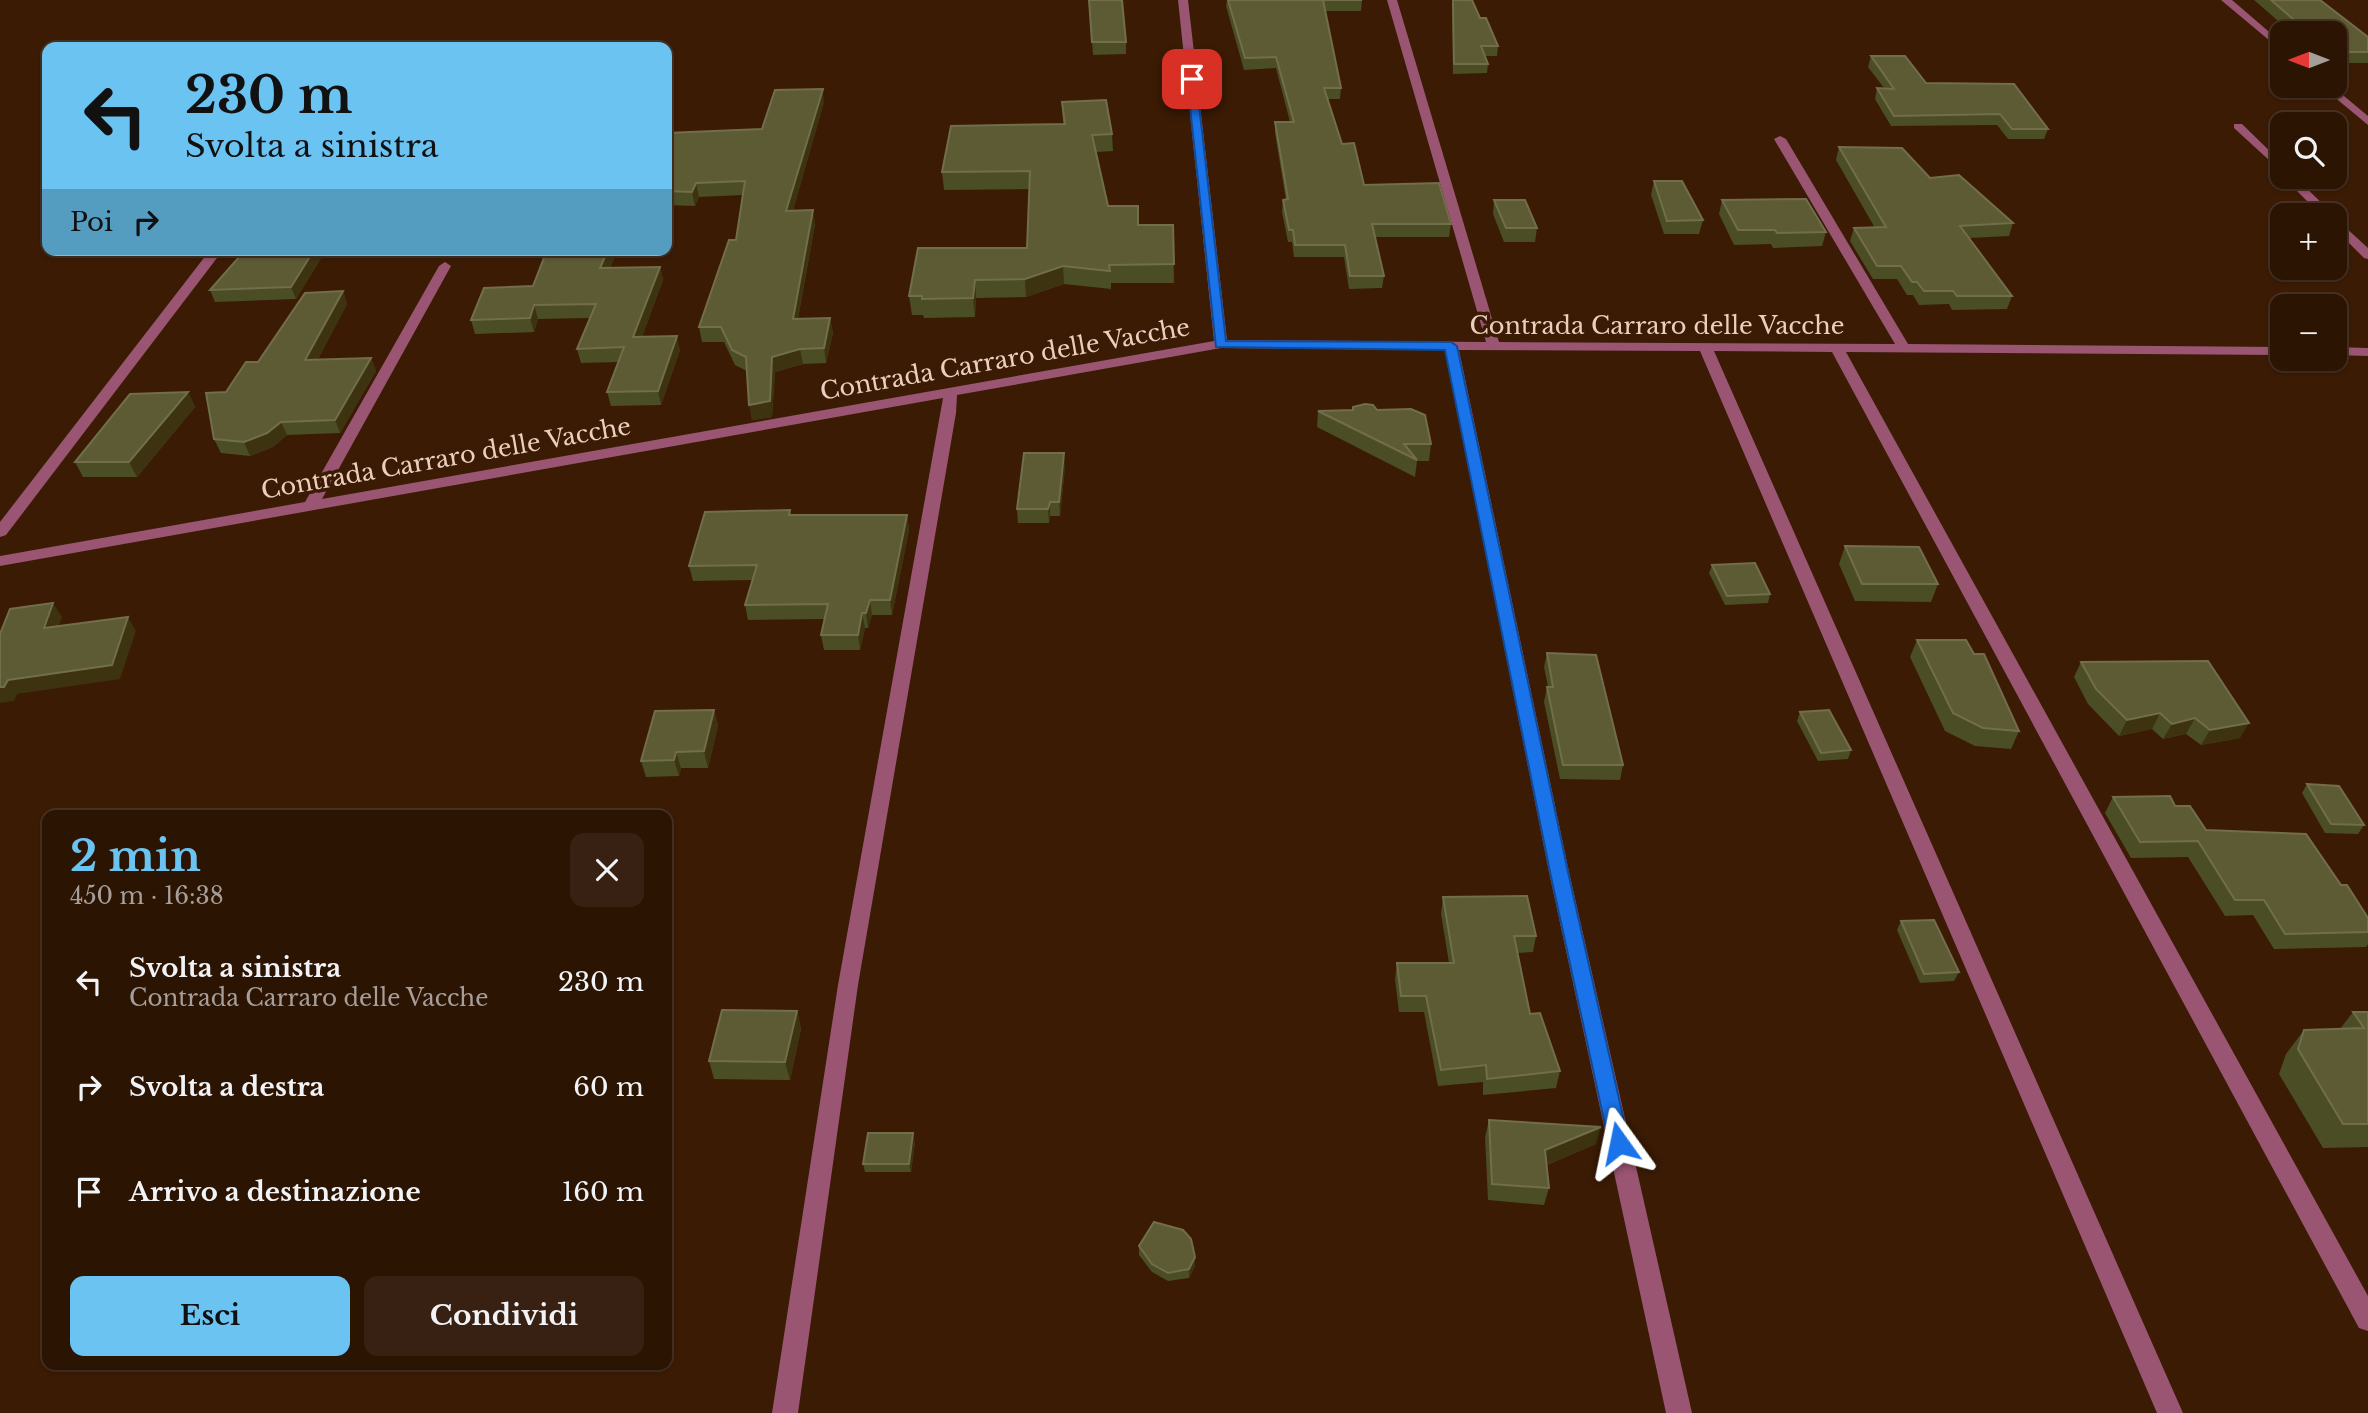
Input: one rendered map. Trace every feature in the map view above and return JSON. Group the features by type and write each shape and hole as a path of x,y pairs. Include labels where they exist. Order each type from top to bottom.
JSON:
{"street":[{"path":"1183,0 1221,344"},
{"path":"1392,0 1494,346"},
{"path":"2226,0 2270,38"},
{"path":"2340,98 2368,122"},
{"path":"2238,126 2270,157"},
{"path":"1780,139 1904,349"},
{"path":"2301,189 2316,203"},
{"path":"2347,234 2368,255"},
{"path":"0,532 212,256"},
{"path":"311,505 445,266"},
{"name":"Contrada Carraro delle Vacche","path":"0,561 1221,344 2270,351"},
{"path":"1451,346 1559,872 1679,1413"},
{"path":"1706,349 2170,1413"},
{"path":"1837,349 2368,1320"},
{"path":"2347,351 2368,352"},
{"path":"785,1413 848,985 949,413 950,391"}],"building":[{"path":"1089,0 1122,0 1126,42 1092,42"},
{"path":"1228,0 1323,0 1341,88 1324,88 1342,144 1354,143 1364,185 1439,183 1451,224 1372,224 1384,276 1350,276 1345,245 1295,245 1283,200 1288,199 1275,122 1294,122 1276,57 1245,58"},
{"path":"1453,0 1472,0 1480,18 1486,18 1498,46 1481,46 1488,64 1454,64"},
{"path":"2271,0 2320,0 2368,37 2368,52 2347,52 2347,21 2295,21"},
{"path":"1871,56 1905,56 1926,83 2014,84 2048,129 2012,129 2000,114 1894,116 1877,88 1894,89"},
{"path":"823,89 786,211 813,210 793,319 830,318 824,348 800,349 772,357 770,401 749,405 746,357 732,350 721,327 699,327 729,240 736,240 745,181 696,183 692,192 672,191 672,133 762,129 775,90"},
{"path":"1106,100 1112,134 1092,135 1108,206 1138,206 1138,225 1173,225 1174,264 1109,265 1110,271 1063,266 1025,279 975,280 973,298 922,299 922,296 909,296 918,248 1027,248 1030,171 942,172 951,126 1065,124 1062,102"},
{"path":"1839,147 1902,148 1930,178 1959,175 2013,223 1960,226 2012,296 1957,296 1953,291 1924,291 1917,282 1912,282 1901,266 1877,266 1854,228 1886,227"},
{"path":"1654,181 1682,181 1703,220 1667,221"},
{"path":"1806,199 1826,232 1777,233 1775,230 1738,230 1722,200"},
{"path":"1494,200 1525,200 1537,228 1506,228"},
{"path":"240,256 310,256 291,287 210,290"},
{"path":"545,256 605,256 600,268 660,267 633,337 677,336 658,391 607,392 624,347 577,349 596,304 534,305 530,318 471,320 484,288 533,286"},
{"path":"343,291 305,360 371,358 335,420 281,422 267,433 244,442 214,439 206,393 226,392 246,362 258,362 305,293"},
{"path":"188,392 129,462 75,462 130,394"},
{"path":"1373,405 1377,410 1411,409 1425,415 1431,444 1404,444 1417,460 1318,411 1353,410 1353,407"},
{"path":"1024,453 1064,453 1059,502 1050,502 1048,509 1017,509"},
{"path":"790,510 789,515 907,515 890,600 870,600 866,613 862,613 858,635 821,635 828,604 745,605 757,565 689,566 705,512"},
{"path":"1845,546 1919,547 1938,584 1862,584"},
{"path":"1755,563 1770,594 1727,596 1712,565"},
{"path":"53,603 44,628 128,617 112,665 8,680 4,687 0,687 0,634 10,609"},
{"path":"1917,640 1966,640 1974,654 1984,654 2019,731 1983,728 1953,713"},
{"path":"1547,653 1596,655 1623,765 1563,765 1547,687 1553,687"},
{"path":"2208,661 2249,723 2210,730 2195,718 2172,724 2160,713 2127,720 2096,689 2081,662"},
{"path":"714,710 704,751 676,752 674,760 641,761 655,711"},
{"path":"1829,710 1851,750 1821,753 1800,712"},
{"path":"2307,784 2339,786 2364,825 2331,824"},
{"path":"2170,796 2175,806 2190,806 2206,830 2306,834 2341,885 2347,885 2368,918 2368,932 2285,934 2264,900 2235,900 2198,841 2140,842 2113,797"},
{"path":"1527,896 1536,936 1514,936 1530,1014 1540,1013 1560,1071 1487,1079 1486,1065 1441,1070 1426,996 1401,996 1397,963 1454,963 1443,897"},
{"path":"1934,920 1959,972 1924,974 1901,921"},
{"path":"722,1010 797,1011 785,1062 709,1061"},
{"path":"2353,1012 2368,1012 2368,1124 2343,1124 2298,1049 2304,1030 2364,1028"},
{"path":"1489,1120 1601,1127 1545,1150 1549,1188 1492,1184"},
{"path":"868,1133 913,1133 909,1164 863,1164"},
{"path":"1154,1222 1183,1230 1191,1239 1195,1257 1189,1269 1168,1273 1152,1264 1139,1246"}],"route":[{"path":"1192,79 1221,344 1451,346 1559,872 1619,1143"}]}
